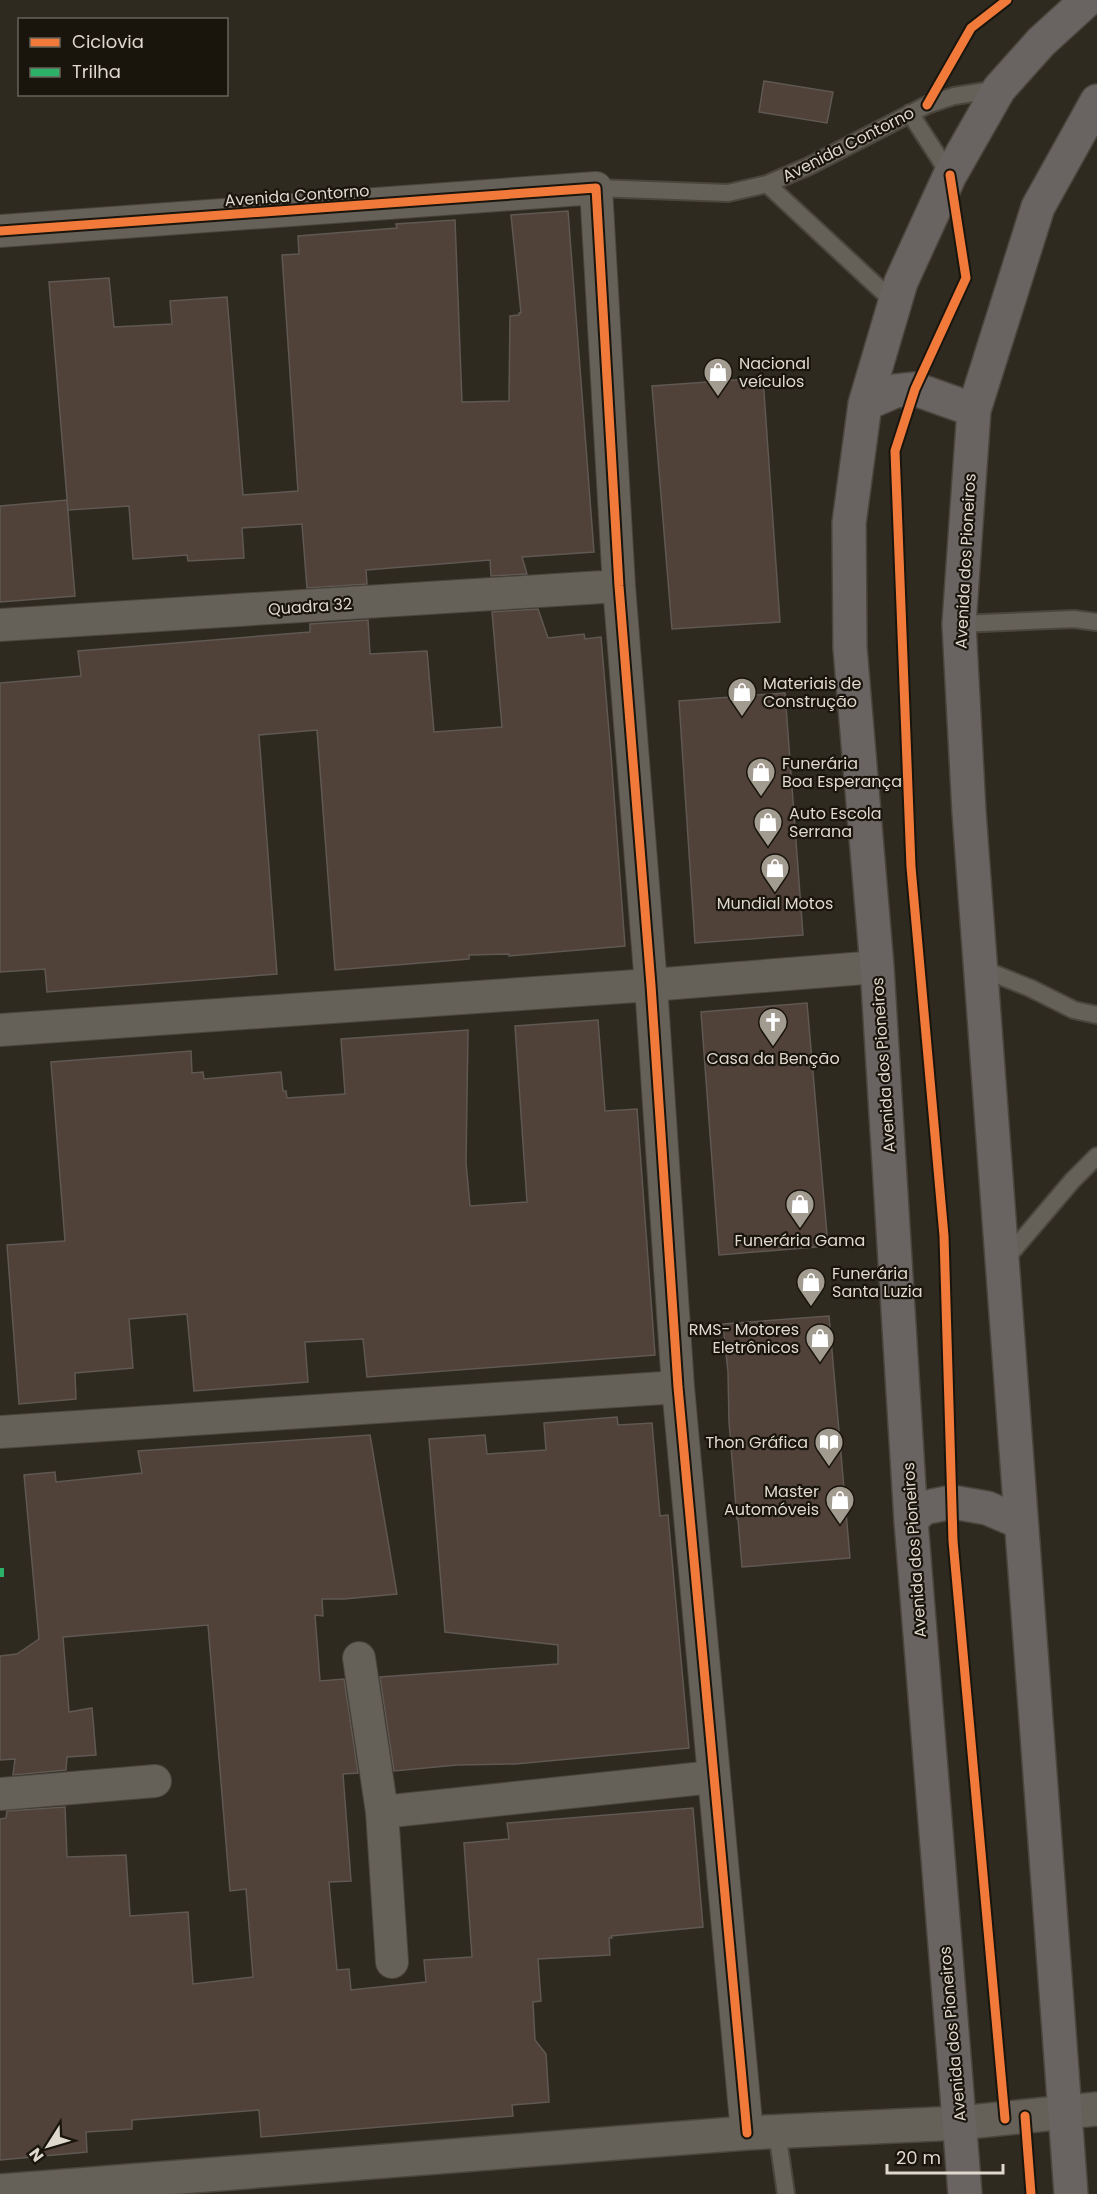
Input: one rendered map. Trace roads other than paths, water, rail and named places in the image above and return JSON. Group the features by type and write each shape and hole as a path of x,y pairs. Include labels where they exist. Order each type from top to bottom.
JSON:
{"main road":[{"name":"Avenida dos Pioneiros","path":"965,2194 911,1521 877,967 850,648 849,523 865,404 901,282 950,176 999,88 1041,42 1087,0"},
{"name":"Avenida dos Pioneiros","path":"1071,2194 1082,2110 1020,1522 969,812 959,624 974,410 1038,207 1097,100"},
{"path":"865,404 895,391 915,389 974,410"},
{"path":"911,1521 923,1508 952,1502 987,1508 1020,1522"}],"street":[{"name":"Avenida Contorno","path":"0,231 596,188"},
{"path":"596,188 619,586 651,985 678,1388 713,1777 762,2132"},
{"name":"Quadra 32","path":"0,625 619,586"},
{"path":"0,1030 877,967"},
{"path":"0,1432 678,1388"},
{"path":"359,1658 382,1812 392,1962"},
{"path":"382,1812 713,1777"},
{"path":"0,1794 155,1781"},
{"path":"0,2192 234,2184 762,2132 959,2123 1082,2110"}],"lane":[{"name":"Avenida Contorno","path":"596,188 728,194 767,184 809,166 910,112 954,96 999,88"},
{"path":"910,112 950,176"},
{"name":"Avenida Contorno","path":"767,184 895,303"},
{"path":"959,624 1074,618 1097,622"},
{"path":"980,968 1030,988 1074,1010 1097,1015"},
{"path":"1002,1264 1072,1181 1097,1156"},
{"path":"762,2132 786,2194"}],"place":[{"name":"Nacional veículos","path":"718,398"},
{"name":"Materiais de Construção","path":"742,718"},
{"name":"Funerária Boa Esperança","path":"761,798"},
{"name":"Auto Escola Serrana","path":"768,848"},
{"name":"Mundial Motos","path":"775,894"},
{"name":"Casa da Benção","path":"773,1048"},
{"name":"Funerária Gama","path":"800,1230"},
{"name":"Funerária Santa Luzia","path":"811,1308"},
{"name":"RMS- Motores Eletrônicos","path":"820,1364"},
{"name":"Thon Gráfica","path":"829,1468"},
{"name":"Master Automóveis","path":"840,1526"}]}
